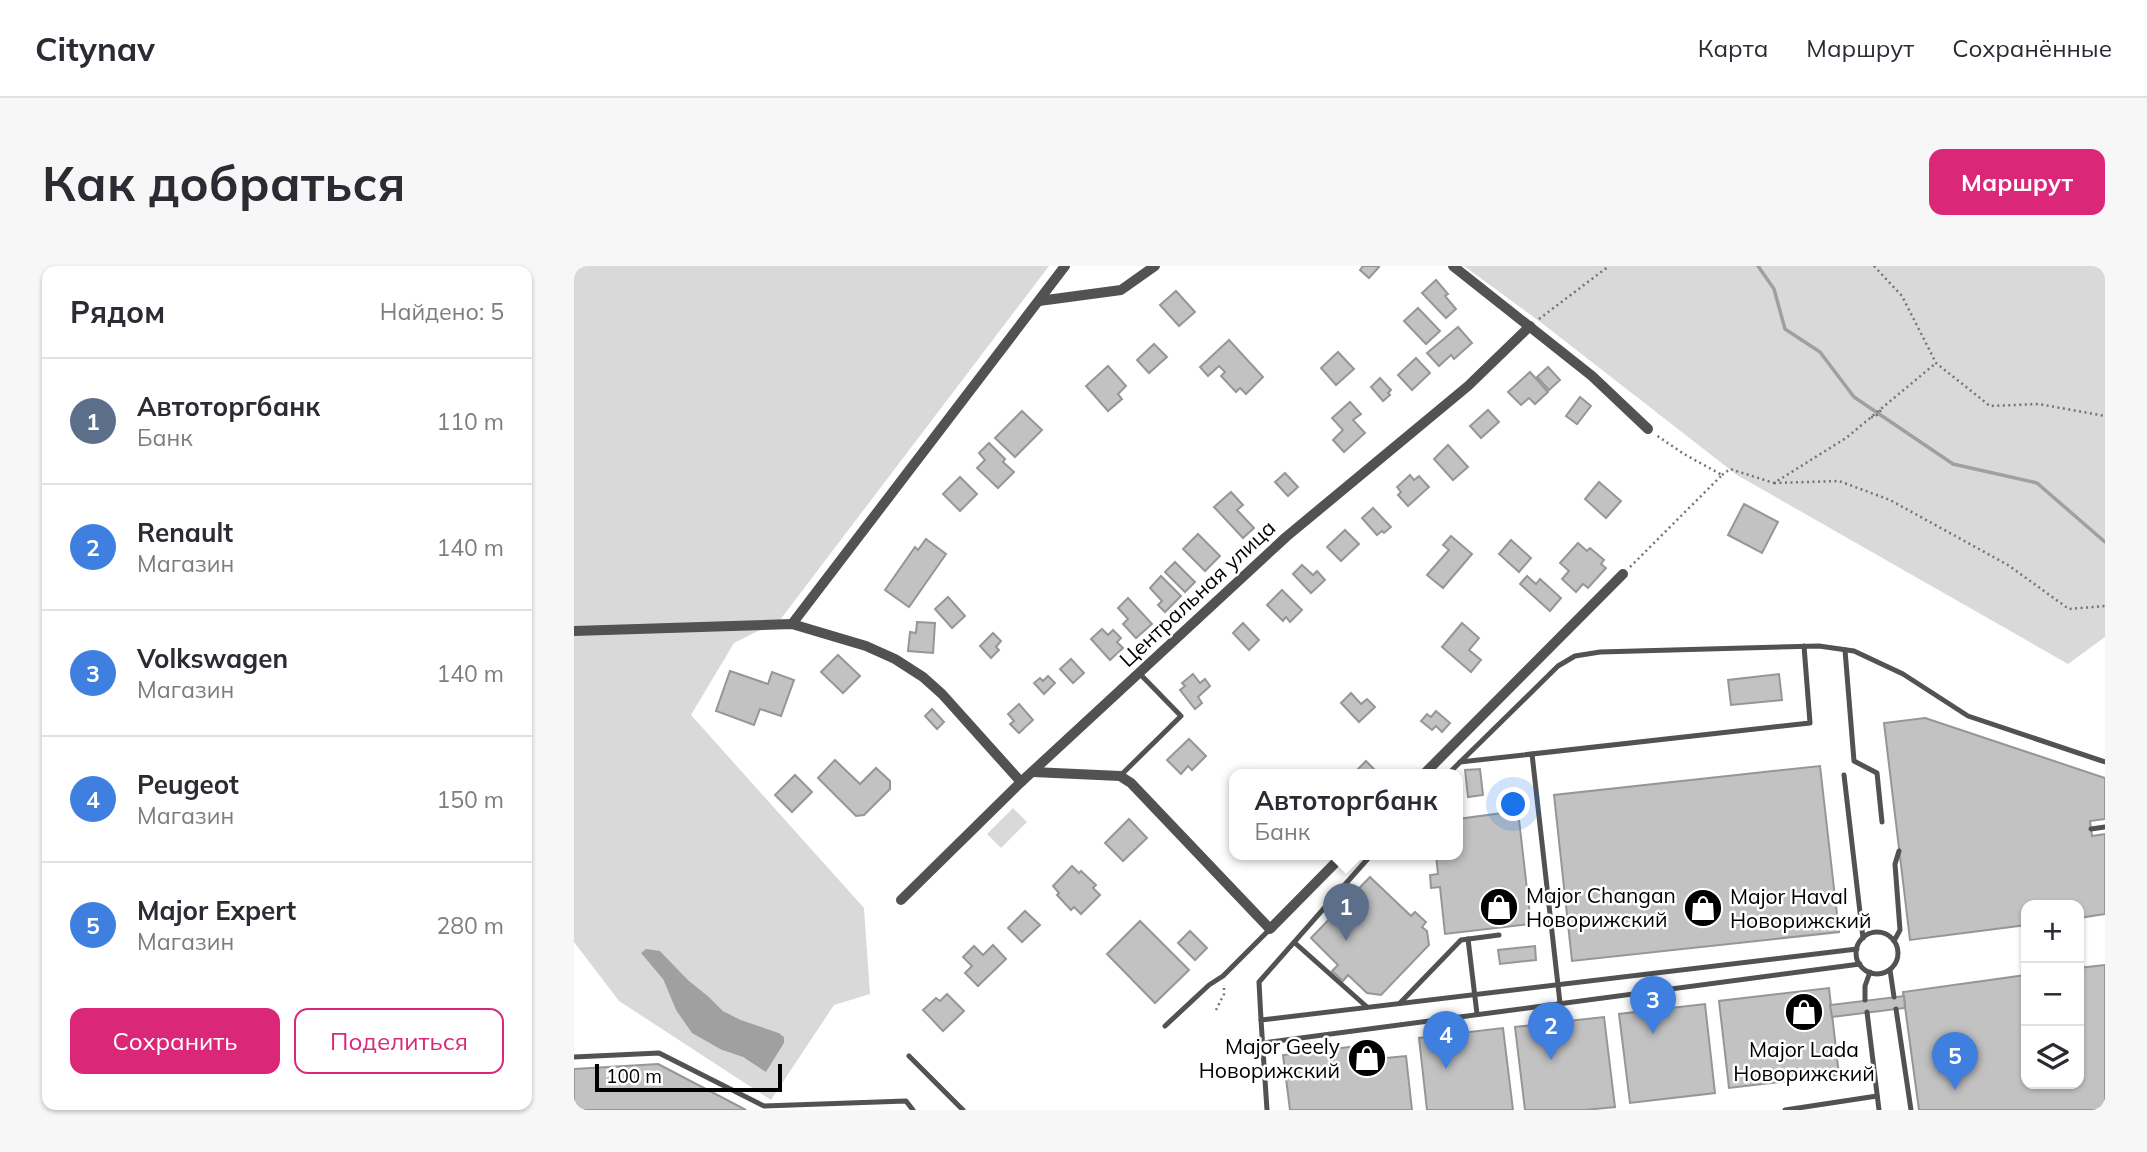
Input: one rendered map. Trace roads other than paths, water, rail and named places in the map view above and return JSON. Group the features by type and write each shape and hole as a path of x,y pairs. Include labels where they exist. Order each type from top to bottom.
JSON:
{"street":[{"path":"792,624 1065,266"},
{"path":"1040,301 1121,290 1155,266"},
{"path":"1453,266 1592,376 1648,429"},
{"name":"Центральная улица","path":"901,900 1021,782 1286,537 1468,386 1530,326"},
{"path":"1429,769 1623,574"},
{"path":"574,631 792,624 866,646 895,659 942,694 1021,782"},
{"path":"1033,772 1120,776 1131,783 1270,929 1338,860"}],"lane":[{"path":"1461,762 1810,723 1804,646"},
{"path":"1453,769 1558,666 1574,656 1600,652 1804,646 1854,651 1903,674 1968,716 2105,762"},
{"path":"1845,650 1854,761 1877,773 1882,822"},
{"path":"1120,776 1181,716 1139,673"},
{"path":"1532,754 1560,1003"},
{"path":"1844,775 1863,938"},
{"path":"2091,829 2105,827"},
{"path":"1894,941 1900,930 1895,864 1899,851"},
{"path":"1267,1110 1259,982 1367,860"},
{"path":"1165,1026 1209,985 1223,976 1270,929"},
{"path":"1878,932 1890,936 1894,941 1897,946 1897,959 1890,970 1883,973 1870,972 1860,964 1857,948 1867,934 1878,932"},
{"path":"1400,1003 1461,940 1499,935"},
{"path":"1468,939 1477,1014"},
{"path":"1295,943 1367,1007"},
{"path":"1261,1020 1857,948"},
{"path":"1263,1043 1860,964"},
{"path":"1890,970 1894,997"},
{"path":"1866,1000 1865,986 1870,972"},
{"path":"1896,1009 1911,1110"},
{"path":"1867,1012 1879,1110"},
{"path":"574,1057 659,1053 764,1106 906,1101 914,1110"},
{"path":"909,1056 963,1110"},
{"path":"1785,1110 1877,1096"}],"waterway":[{"path":"1758,266 1774,289 1785,329 1820,352 1854,397 1953,464 2037,483 2105,542"}],"place":[{"name":"Major Changan Новорижский","path":"1499,907"},
{"name":"Major Haval Новорижский","path":"1703,908"},
{"name":"Автоторгбанк","path":"1346,941"},
{"name":"Major Lada Новорижский","path":"1804,1012"},
{"name":"Volkswagen","path":"1653,1034"},
{"name":"Major Geely Новорижский","path":"1367,1058"},
{"name":"Renault","path":"1551,1060"},
{"name":"Peugeot","path":"1446,1069"},
{"name":"Major Expert","path":"1955,1090"}]}
